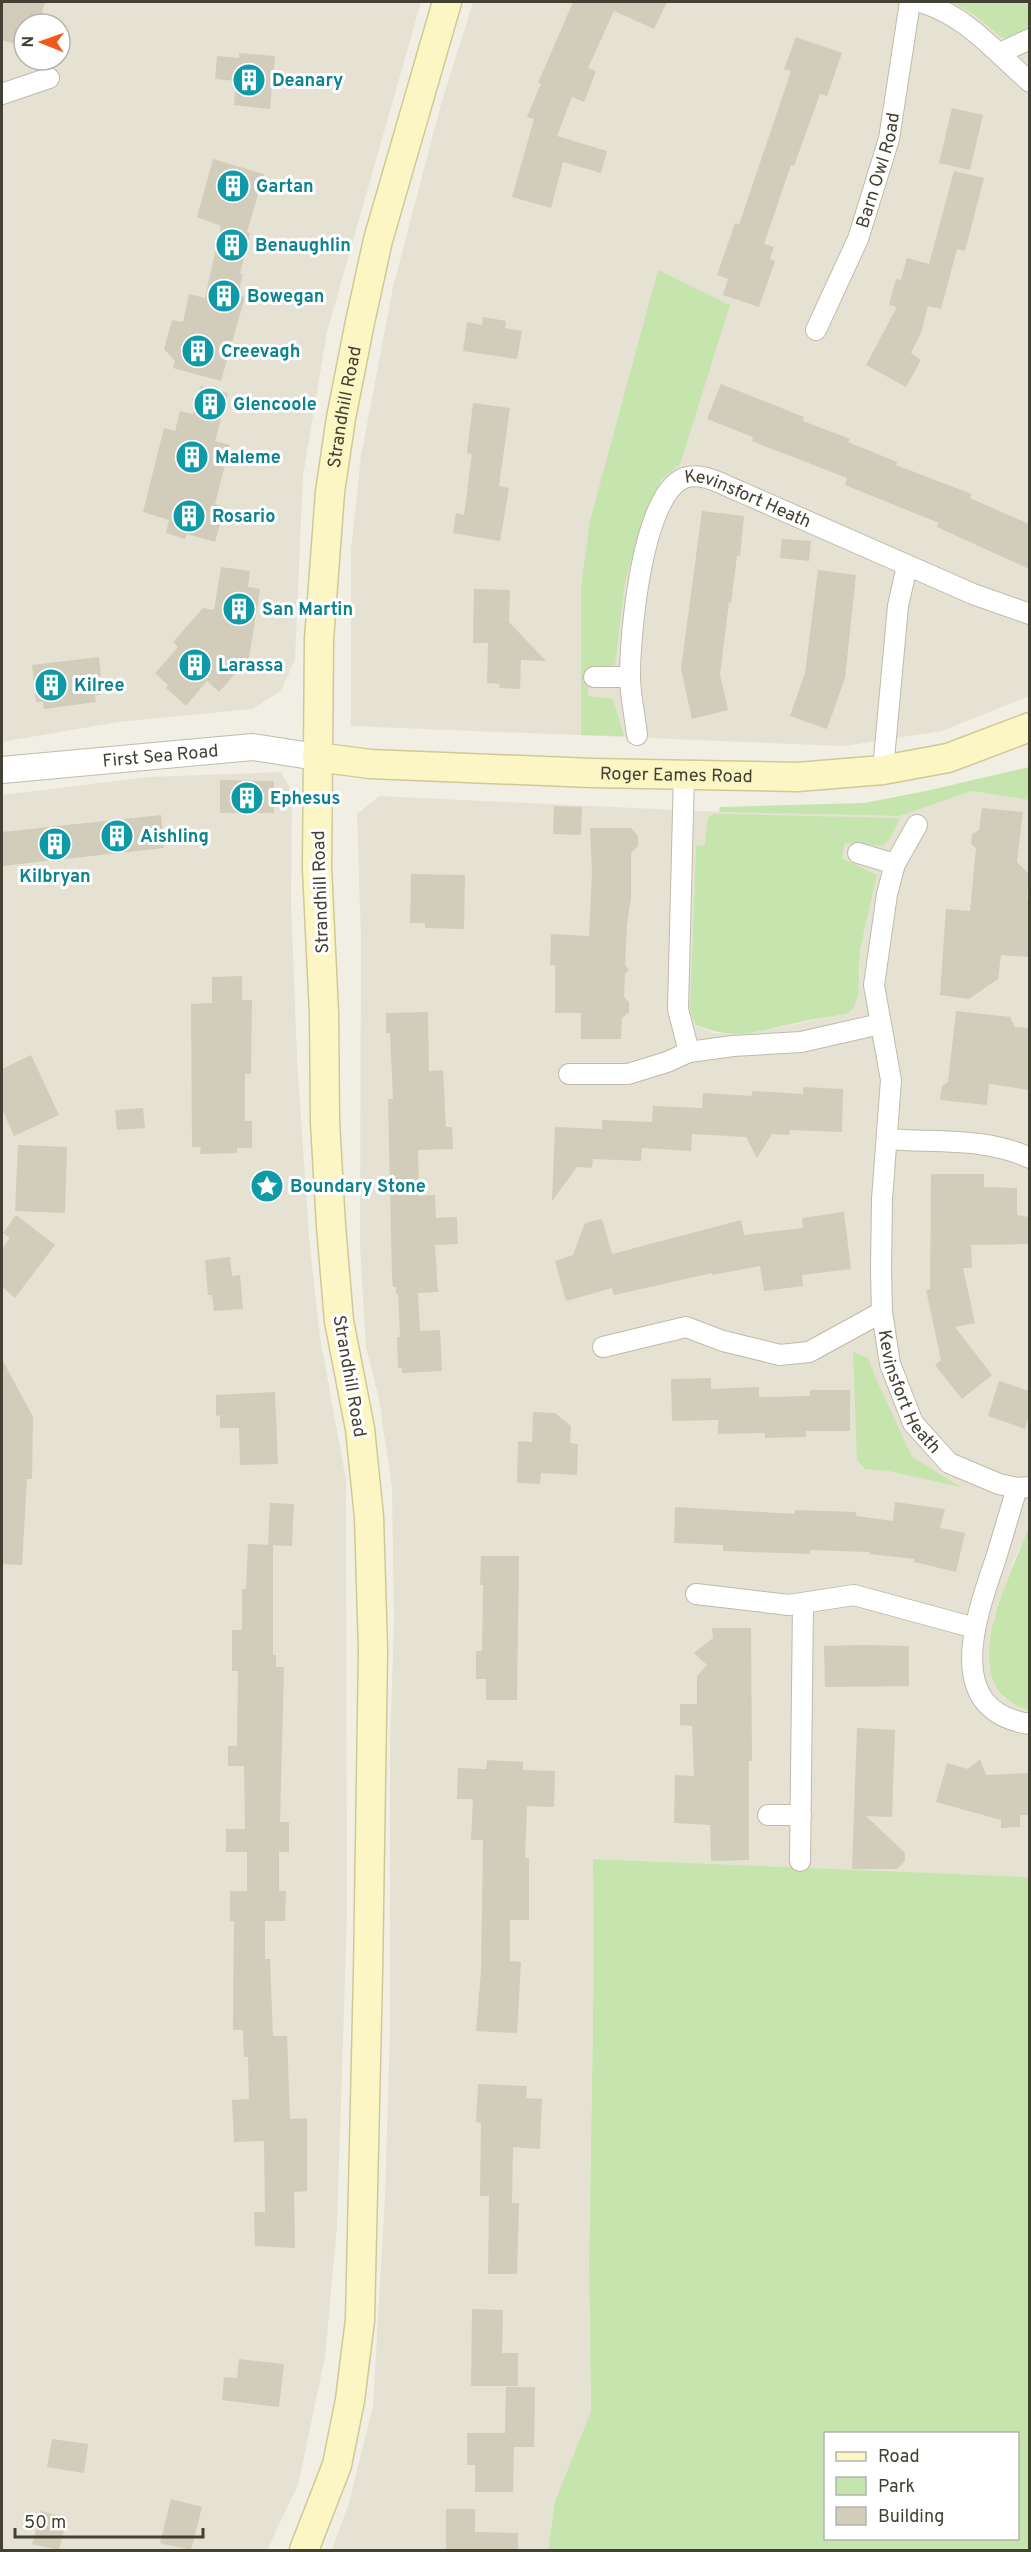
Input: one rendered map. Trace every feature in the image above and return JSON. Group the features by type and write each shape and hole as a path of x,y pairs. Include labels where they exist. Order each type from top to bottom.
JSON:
{"main road":[{"name":"Strandhill Road","path":"304,2550 337,2465 350,2400 360,2320 373,1650 369,1517 360,1429 339,1321 325,1122 324,1013 317,868 317,757 322,575 330,492 341,417 378,240 447,2"},
{"name":"Roger Eames Road","path":"317,757 370,764 592,773 797,777 883,770 948,758 1029,727"}],"street":[{"name":"Barn Owl Road","path":"816,330 858,239 889,139 910,2"},
{"path":"920,2 936,6 963,22 1000,53 1029,82"},
{"path":"1000,53 1029,39"},
{"path":"2,94 49,78"},
{"name":"Kevinsfort Heath","path":"637,735 630,677 638,583 654,516 666,492 684,478 702,477 973,594 1029,614"},
{"path":"883,770 898,606 907,566"},
{"path":"594,677 630,677"},
{"name":"First Sea Road","path":"2,770 253,747 317,757"},
{"path":"684,773 678,1009 689,1052"},
{"name":"Kevinsfort Heath","path":"917,825 895,864 880,933 874,985 891,1080 882,1199 882,1312 890,1364 913,1423 948,1463 999,1484 1023,1487 979,1608 970,1658 977,1691 994,1712 1029,1724"},
{"path":"858,853 895,864"},
{"path":"569,1074 628,1074 667,1062 689,1052 801,1042 880,1024"},
{"path":"888,1138 922,1142 967,1141 1018,1153 1029,1158"},
{"name":"Kevinsfort Heath","path":"603,1347 686,1327 723,1341 780,1355 809,1352 882,1312"},
{"path":"696,1594 789,1605 854,1595 975,1628"},
{"path":"800,1860 803,1603"},
{"path":"768,1815 801,1815"}],"shaded area":[{"path":"2,2 421,2 327,332 303,476 295,659 281,691 252,709 118,722 2,742"},
{"path":"473,2 1029,2 1029,696 942,731 844,746 351,726 351,550 361,456 393,287 441,104"},
{"path":"281,772 289,786 292,806 291,902 297,1058 309,1237 320,1337 346,1480 347,1916 337,2226 325,2357 298,2485 267,2550 8,2550 2,2549 2,795 148,777"},
{"path":"972,791 1029,800 1030,1526 1013,1562 993,1621 1003,1697 1029,1710 1029,1877 593,1859 594,1958 589,2264 591,2411 555,2501 548,2550 332,2550 349,2503 373,2405 385,2198 390,2028 390,1743 394,1622 392,1488 379,1399 366,1347 360,1247 361,940 357,814 379,796 719,812 900,816","holes":["890,839 883,846 845,843 842,858 877,875 860,950 860,973 847,1013 758,1032 713,1033 695,1024 690,1010 696,846"]}],"green space":[{"path":"952,2 1029,2 1029,30 1011,39 1001,37 976,16"},
{"path":"658,270 730,305 680,464 661,480 641,526 625,582 615,665 588,674 588,696 613,699 624,736 581,735 581,587 590,521"},
{"path":"1029,767 1029,800 972,791 900,816 719,812 720,807 864,803"},
{"path":"713,814 900,818 890,839 883,846 845,843 842,858 877,875 860,950 858,996 854,1007 848,1013 761,1031 735,1034 709,1030 695,1024 690,1010 696,846 705,845 708,818"},
{"path":"853,1352 868,1358 912,1457 961,1487 889,1471 865,1469 857,1460"},
{"path":"1029,1526 1030,1710 1005,1697 992,1678 989,1654 992,1627 1000,1599"},
{"path":"593,1859 1029,1877 1029,2550 548,2550 555,2501 591,2411 589,2264 594,1958"}],"building":[{"path":"2,2 45,2 42,12 12,12 12,43 2,40"},
{"path":"573,2 667,2 654,29 614,11 588,68 596,71 584,102 572,97 557,136 607,151 601,173 563,162 551,208 512,197 534,119 527,117 541,84 538,83"},
{"path":"796,37 842,53 827,96 820,94 794,166 791,165 764,244 774,247 770,259 775,261 759,307 723,295 728,279 717,275 735,223 739,225 791,71 784,69"},
{"name":"Deanary","path":"239,53 275,56 270,109 234,105 236,81 215,79 217,56 239,58"},
{"path":"952,108 983,115 970,170 939,163"},
{"path":"213,159 264,174 247,232 250,233 240,274 243,274 238,295 245,297 221,381 173,368 175,361 164,349 172,320 183,322 189,294 205,298 221,226 197,217"},
{"path":"954,171 984,178 965,251 957,249 941,309 928,306 921,333 911,353 921,360 906,387 866,365 897,307 889,305 896,279 901,280 907,258 929,264"},
{"path":"483,317 506,321 505,328 522,331 517,359 463,351 467,322 482,325"},
{"path":"721,384 804,417 803,421 850,439 848,442 897,462 896,465 972,494 970,498 1029,524 1029,569 937,527 939,523 845,485 847,478 752,441 753,437 707,419"},
{"path":"201,386 228,393 215,441 230,445 215,504 225,507 215,542 187,534 185,539 166,533 169,520 143,512 164,428 175,431 180,411 193,414"},
{"path":"473,403 510,408 499,486 509,488 500,541 453,533 456,513 464,515 472,454 467,453"},
{"path":"702,511 744,516 740,556 737,556 731,603 729,602 720,675 728,710 692,719 681,669"},
{"path":"782,539 811,541 809,561 780,558"},
{"path":"221,567 250,571 248,587 260,589 249,658 219,692 207,681 186,706 166,688 168,685 155,673 178,647 173,642 203,608 214,610"},
{"path":"818,570 856,575 845,678 827,729 790,716 805,673"},
{"path":"474,589 510,590 509,622 546,661 521,660 520,689 499,688 500,684 487,683 488,643 473,643"},
{"path":"99,657 101,676 97,677 100,695 95,695 96,702 44,709 43,702 36,702 32,665"},
{"name":"Ephesus","path":"220,780 274,781 274,813 220,813"},
{"path":"554,806 582,807 581,835 553,834"},
{"path":"982,808 1023,812 1017,862 1029,874 1027,898 1029,898 1029,957 1001,955 998,979 969,999 940,995 946,909 970,911 976,848 971,844 972,834 979,830"},
{"path":"161,815 164,848 2,866 2,832"},
{"path":"590,828 631,828 638,836 638,846 631,853 631,897 627,925 625,965 629,970 625,974 624,997 629,1002 629,1012 622,1018 621,1039 581,1039 581,1013 555,1013 555,965 550,965 551,934 589,936 592,873"},
{"path":"411,874 465,875 464,929 425,928 425,923 410,923"},
{"path":"242,976 242,1000 252,1000 251,1074 245,1074 245,1121 252,1121 252,1148 237,1148 237,1153 200,1154 201,1147 192,1147 191,1004 212,1003 212,977"},
{"path":"956,1011 1010,1017 1015,1027 1029,1028 1029,1090 989,1084 987,1105 940,1100 942,1086 948,1082"},
{"path":"428,1012 429,1071 443,1070 446,1127 452,1127 453,1149 418,1150 419,1196 435,1195 436,1218 457,1217 458,1244 435,1245 438,1292 418,1293 420,1331 440,1330 442,1371 402,1373 402,1368 398,1368 397,1337 400,1337 398,1294 396,1294 396,1287 393,1287 392,1278 388,1099 393,1099 390,1033 386,1033 386,1013"},
{"path":"31,1055 59,1115 14,1136 2,1109 2,1069"},
{"path":"803,1087 843,1089 842,1132 790,1130 789,1135 772,1134 757,1158 746,1137 692,1134 691,1151 642,1148 641,1161 593,1159 592,1168 577,1167 552,1201 555,1127 602,1129 602,1120 652,1122 653,1106 702,1108 703,1093 752,1096 752,1091 803,1094"},
{"path":"143,1108 145,1128 117,1130 115,1110"},
{"path":"18,1145 67,1147 65,1213 15,1211"},
{"path":"931,1174 984,1174 984,1187 1017,1188 1017,1215 1029,1217 1029,1244 971,1245 972,1268 963,1268 975,1323 955,1327 992,1375 962,1399 935,1365 941,1360 926,1290 930,1289"},
{"path":"844,1212 851,1269 802,1275 803,1286 764,1291 760,1266 712,1275 712,1273 614,1295 612,1288 566,1301 555,1261 573,1255 585,1223 602,1219 612,1254 741,1220 744,1235 803,1228 802,1218"},
{"path":"16,1215 55,1245 15,1298 2,1287 2,1249 10,1238 3,1233"},
{"path":"230,1257 232,1276 240,1275 243,1309 214,1311 212,1295 208,1295 205,1260"},
{"path":"2,1359 33,1417 32,1479 27,1479 22,1565 2,1564"},
{"path":"711,1378 711,1389 759,1387 759,1397 810,1396 810,1390 850,1390 850,1431 806,1431 806,1437 765,1438 765,1433 718,1434 718,1420 672,1421 671,1379"},
{"path":"999,1381 1029,1391 1029,1415 1025,1429 988,1416"},
{"path":"275,1392 278,1464 240,1465 239,1428 220,1428 220,1415 216,1416 216,1395"},
{"path":"533,1412 555,1413 571,1426 570,1443 578,1444 577,1475 541,1473 540,1484 517,1483 518,1441 532,1442"},
{"path":"895,1502 945,1509 940,1528 965,1533 956,1572 914,1562 914,1559 869,1554 870,1552 810,1550 810,1554 723,1551 723,1545 674,1543 675,1507 794,1514 795,1510 856,1512 856,1516 893,1521"},
{"path":"270,1503 294,1504 292,1546 268,1545"},
{"path":"248,1544 273,1545 273,1655 276,1655 276,1667 284,1667 280,1822 289,1822 289,1852 279,1852 279,1891 286,1891 285,1921 265,1921 265,1959 270,1959 273,2036 287,2036 290,2119 307,2118 307,2191 294,2192 295,2248 255,2246 254,2212 265,2212 264,2141 234,2142 232,2100 249,2099 248,2057 244,2057 243,2030 233,2030 234,1921 230,1921 230,1891 247,1891 247,1852 226,1852 226,1829 245,1829 244,1766 228,1766 228,1746 237,1746 238,1671 232,1671 232,1630 242,1630 242,1589 246,1589"},
{"path":"481,1556 519,1556 517,1700 486,1700 486,1679 476,1679 476,1651 482,1651"},
{"path":"712,1628 751,1628 752,1761 749,1761 749,1860 711,1861 710,1825 674,1823 675,1775 694,1776 692,1726 680,1725 680,1704 697,1704 697,1676 707,1665 694,1653 713,1638"},
{"path":"824,1646 909,1646 909,1686 825,1687"},
{"path":"857,1728 895,1730 892,1817 866,1816 905,1853 905,1861 897,1869 852,1869"},
{"path":"980,1759 986,1775 1029,1773 1029,1815 1020,1815 1020,1827 1001,1828 1001,1820 936,1802 947,1763 968,1769"},
{"path":"487,1760 523,1762 523,1770 555,1771 554,1807 527,1806 525,1858 529,1858 529,1920 510,1920 510,1961 521,1962 517,2033 476,2031 481,1971 483,1840 471,1840 473,1799 457,1799 458,1768 486,1769"},
{"path":"478,2084 527,2086 526,2098 542,2099 540,2149 513,2147 512,2203 519,2203 517,2274 488,2274 489,2196 480,2196 481,2123 476,2122"},
{"path":"472,2309 503,2310 502,2353 518,2353 518,2386 471,2386"},
{"path":"239,2359 284,2364 279,2407 222,2400 224,2377 237,2378"},
{"path":"506,2387 535,2387 534,2447 514,2447 513,2492 475,2492 475,2465 467,2465 467,2433 505,2433"},
{"path":"52,2439 88,2444 84,2473 47,2467"},
{"path":"171,2499 202,2507 191,2550 160,2543"},
{"path":"446,2509 475,2509 475,2532 518,2533 518,2550 446,2550"},
{"path":"41,2511 67,2518 59,2550 32,2544"}],"place":[{"name":"Deanary","path":"249,80"},
{"name":"Gartan","path":"233,186"},
{"name":"Benaughlin","path":"232,245"},
{"name":"Bowegan","path":"224,296"},
{"name":"Creevagh","path":"198,351"},
{"name":"Glencoole","path":"210,404"},
{"name":"Maleme","path":"192,457"},
{"name":"Rosario","path":"189,516"},
{"name":"San Martin","path":"239,609"},
{"name":"Larassa","path":"195,665"},
{"name":"Kilree","path":"51,685"},
{"name":"Ephesus","path":"247,798"},
{"name":"Aishling","path":"117,836"},
{"name":"Kilbryan","path":"55,844"},
{"name":"Boundary Stone","path":"267,1186"}]}
